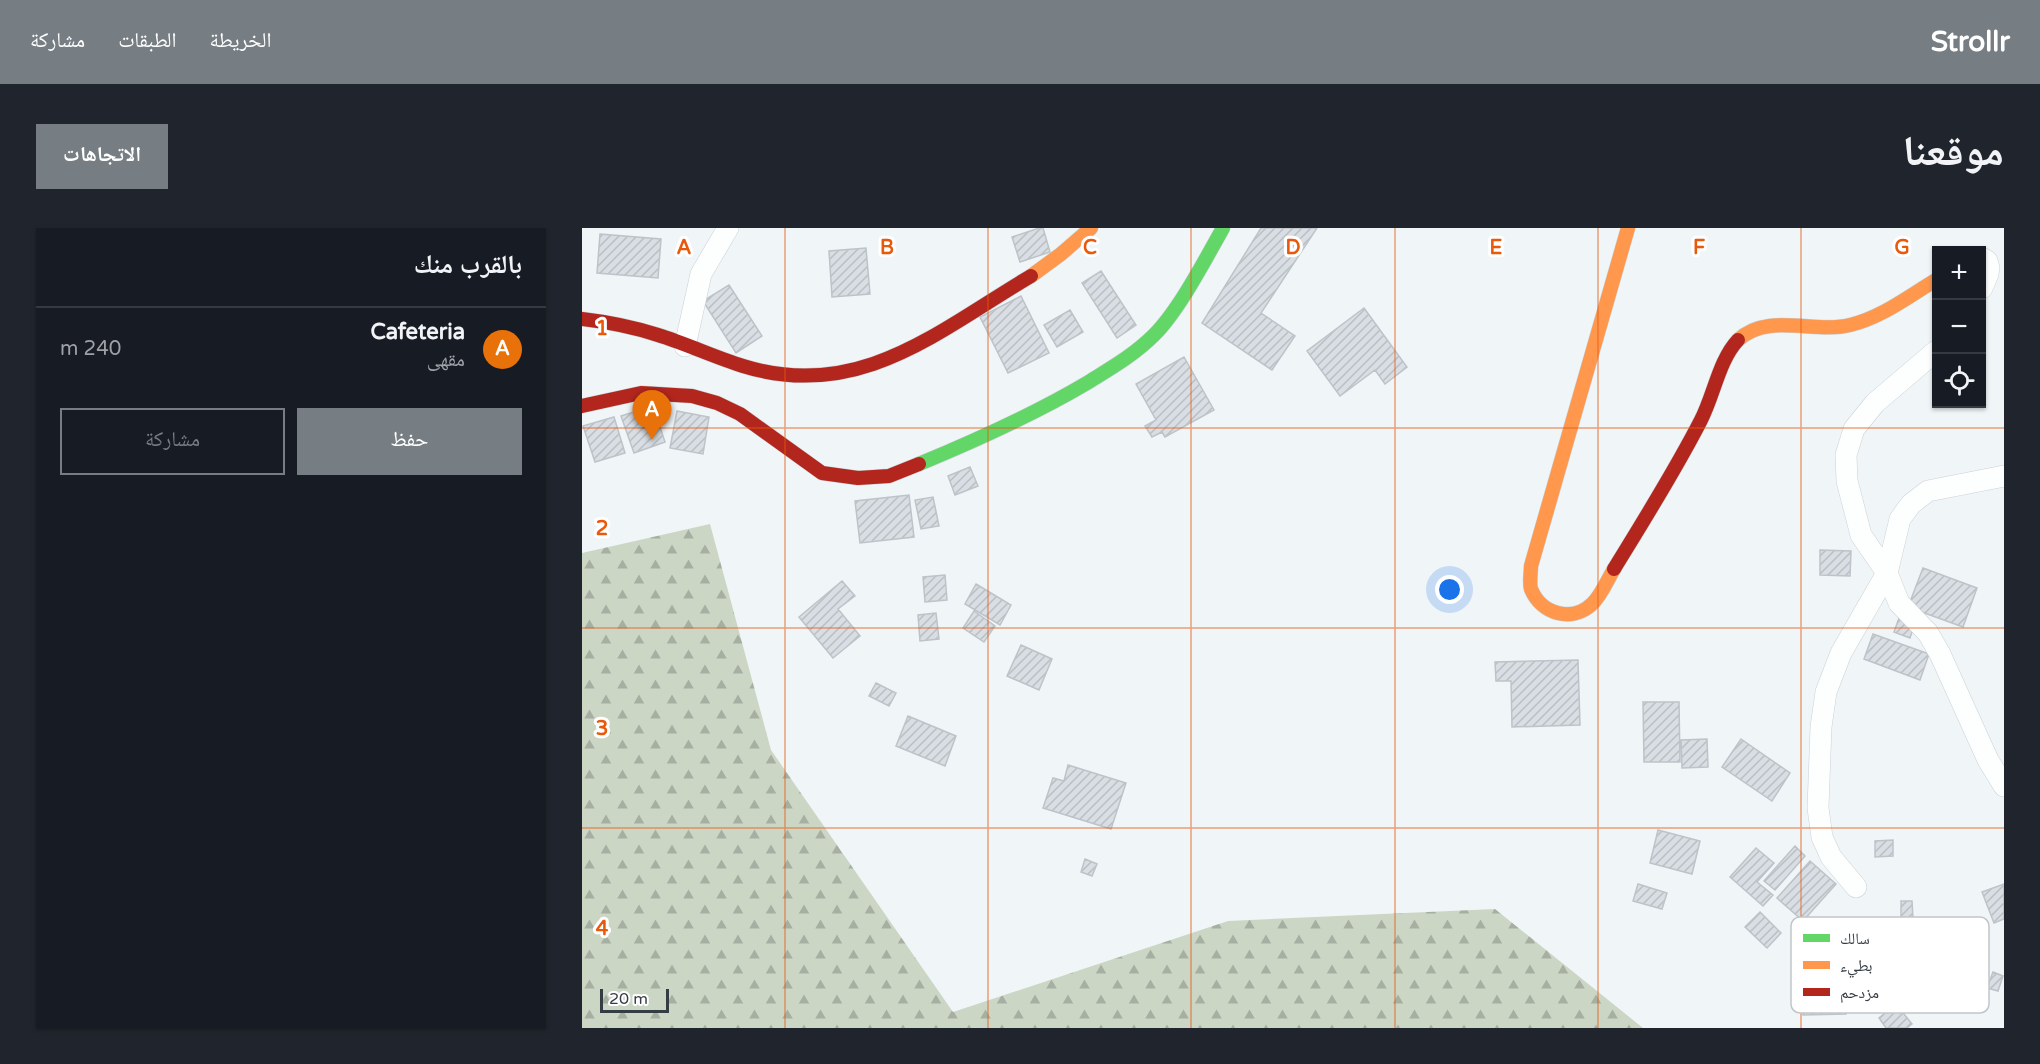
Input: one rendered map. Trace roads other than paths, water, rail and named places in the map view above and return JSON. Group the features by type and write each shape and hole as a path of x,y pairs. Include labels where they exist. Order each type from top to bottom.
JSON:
{"street":[{"path":"685,346 701,273 728,228"},
{"path":"582,319 632,328 771,374 815,378 839,375 862,369 922,344 950,328 1042,269 1091,228"},
{"path":"582,406 641,393 692,396 717,403 740,414 822,473 858,478 889,476 940,456 1033,413 1128,358 1155,334 1168,318 1223,228"},
{"path":"1628,228 1531,566 1530,587 1539,603 1556,614 1576,614 1593,604 1686,449 1712,398 1731,346 1740,337 1754,329 1769,327 1848,326 1865,321 1932,282"},
{"path":"1986,260 1989,268 1986,277"},
{"path":"1932,354 1875,403 1854,429 1846,455 1847,481 1861,535 1887,573 1899,603 1928,633 1940,654 1988,760 2004,786"},
{"path":"1856,887 1831,857 1822,837 1818,808 1821,727 1826,692 1841,653 1887,573 1900,519 1911,504 1929,491 2004,476"}],"place":[{"name":"Cafeteria","path":"652,440"}]}
